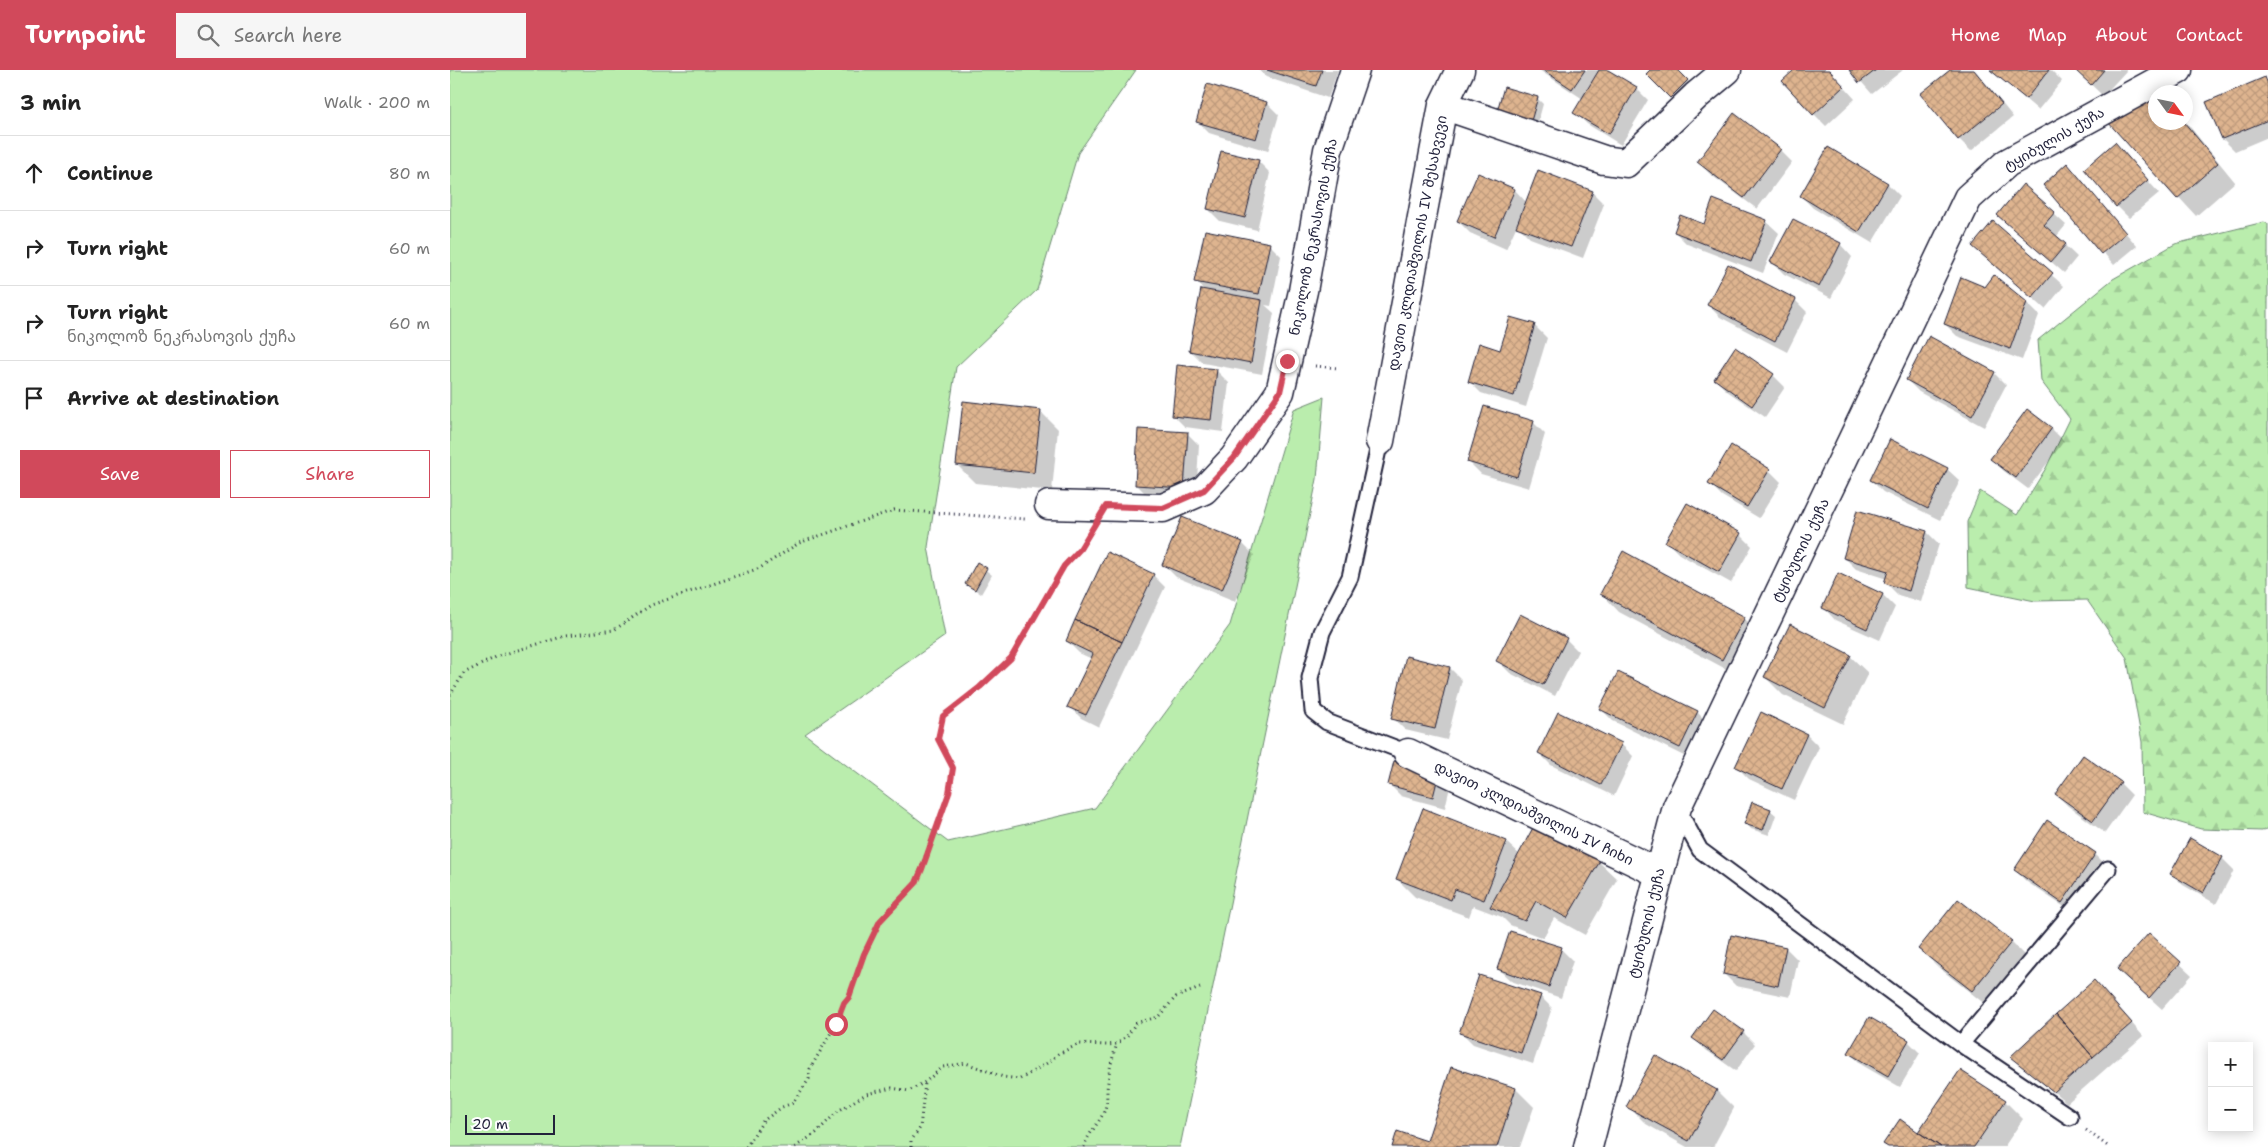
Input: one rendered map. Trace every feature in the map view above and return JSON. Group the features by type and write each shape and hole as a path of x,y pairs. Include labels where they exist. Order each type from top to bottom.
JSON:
{"street":[{"name":"ნიკოლოზ ნეკრასოვის ქუჩა","path":"1049,505 1163,508 1204,490 1234,458 1280,392 1303,291 1328,150 1355,70"},
{"path":"1443,105 1460,70"},
{"name":"დავით კლდიაშვილის IV შესახვევი","path":"1380,441 1443,105 1604,160 1626,163 1696,96 1727,70"},
{"name":"ტყიბულის ქუჩა","path":"1588,1147 1677,807 1968,198 2007,163 2178,70"},
{"name":"დავით კლდიაშვილის IV ჩიხი","path":"1408,753 1659,873"}],"lane":[{"path":"1380,441 1350,577 1322,632 1310,678 1313,711 1327,722 1408,753"},
{"path":"1677,807 1700,850 1961,1044 2070,1117"},
{"path":"1961,1044 2108,869"}],"path":[{"path":"450,695 464,673 498,656 565,636 614,630 651,605 760,568 799,543 852,523 894,510 1025,519 1049,505"},
{"path":"746,1147 764,1121 782,1107 793,1103 809,1079 810,1070 836,1024 844,1003 849,997 864,954 880,921 916,883 949,793 952,776 953,768 938,739 943,716 980,687 1011,658 1064,566 1080,549 1106,506"},
{"path":"794,1147 816,1134 838,1111 866,1094 892,1088 909,1091 925,1082 943,1067 966,1063 1003,1077 1020,1079 1058,1054 1079,1044 1107,1046 1117,1044 1127,1036 1136,1024 1158,1017 1176,997 1200,988"},
{"path":"1084,1147 1087,1138 1104,1111 1108,1096 1108,1077 1117,1044"},
{"path":"911,1147 912,1141 920,1128 925,1082"}],"green space":[{"path":"450,70 1136,70 1078,153 1037,290 956,367 928,547 945,636 805,734 948,842 1095,808 1230,625 1294,409 1324,397 1317,479 1180,1147 450,1147"},
{"path":"2264,222 2268,224 2268,828 2262,831 2201,829 2143,812 2142,742 2127,658 2087,600 2035,601 1968,587 1967,522 1980,491 2017,515 2046,468 2070,419 2041,381 2038,340 2113,279 2175,244"}],"building":[{"path":"1267,70 1322,70 1316,86"},
{"path":"1543,70 1585,70 1572,89"},
{"path":"1599,70 1608,70 1637,87 1609,134 1573,113"},
{"path":"1650,70 1678,70 1688,80 1670,98 1646,74"},
{"path":"1794,70 1829,70 1844,86 1813,115 1782,81"},
{"path":"1849,70 1876,70 1859,83"},
{"path":"1950,70 1974,70 2002,104 1958,140 1920,94"},
{"path":"1990,70 2049,70 2026,99"},
{"path":"2075,70 2104,70 2091,85"},
{"path":"2265,77 2268,84 2268,120 2222,139 2206,102"},
{"path":"1207,84 1267,102 1256,139 1196,122"},
{"path":"1504,87 1538,97 1531,121 1497,111"},
{"path":"2148,99 2148,130 2191,130 2218,163 2177,199 2107,121"},
{"path":"1734,113 1781,149 1744,198 1697,162"},
{"path":"2115,142 2148,180 2116,207 2084,169"},
{"path":"1828,147 1888,183 1859,232 1800,196"},
{"path":"1221,151 1259,160 1245,218 1207,209"},
{"path":"2067,163 2126,233 2101,254 2043,185"},
{"path":"1538,170 1593,191 1571,247 1516,227"},
{"path":"1478,173 1515,189 1494,237 1457,221"},
{"path":"2023,184 2055,212 2044,225 2066,244 2051,262 1997,215"},
{"path":"1713,199 1767,220 1751,262 1674,232 1680,215 1704,224"},
{"path":"1793,219 1841,243 1819,287 1770,262"},
{"path":"1993,221 2053,273 2032,298 1972,246"},
{"path":"1205,230 1270,243 1259,294 1194,282"},
{"path":"1728,264 1796,299 1775,341 1707,305"},
{"path":"1994,275 2027,302 2010,349 1944,324 1961,277 1985,287"},
{"path":"1201,289 1262,300 1251,363 1189,351"},
{"path":"1510,317 1535,324 1514,396 1468,382 1479,343 1500,350"},
{"path":"1929,336 1995,372 1972,416 1906,380"},
{"path":"1735,347 1774,374 1752,406 1714,379"},
{"path":"1177,365 1217,369 1211,420 1172,416"},
{"path":"963,401 1041,410 1034,473 956,465"},
{"path":"1484,406 1534,421 1517,477 1467,462"},
{"path":"2027,409 2052,428 2016,478 1990,459"},
{"path":"1138,429 1188,432 1184,488 1135,485"},
{"path":"1890,439 1948,468 1928,509 1870,480"},
{"path":"1731,445 1770,469 1747,507 1708,484"},
{"path":"1687,503 1741,533 1719,572 1665,542"},
{"path":"1857,510 1927,531 1909,591 1884,583 1888,571 1843,558"},
{"path":"1182,517 1243,542 1222,590 1162,565"},
{"path":"1623,551 1745,617 1722,660 1600,594"},
{"path":"1107,552 1154,574 1122,642 1075,620"},
{"path":"977,562 987,568 975,590 965,584"},
{"path":"1838,573 1883,594 1867,629 1822,608"},
{"path":"1520,614 1567,638 1543,685 1496,661"},
{"path":"1075,620 1122,642 1086,715 1067,707 1093,654 1066,641"},
{"path":"1790,624 1851,655 1825,708 1764,677"},
{"path":"1406,656 1450,667 1435,729 1391,719"},
{"path":"1618,672 1698,711 1680,748 1599,709"},
{"path":"1558,712 1622,743 1601,785 1538,753"},
{"path":"1761,712 1807,734 1782,789 1735,767"},
{"path":"2083,755 2121,782 2093,821 2055,794"},
{"path":"1394,761 1439,773 1433,797 1388,785"},
{"path":"1752,802 1771,809 1763,830 1744,824"},
{"path":"1423,808 1507,841 1484,900 1455,889 1451,900 1396,879"},
{"path":"2047,820 2096,853 2062,903 2014,870"},
{"path":"1535,824 1600,861 1567,918 1536,901 1525,921 1490,907"},
{"path":"2190,838 2223,857 2203,893 2170,874"},
{"path":"1958,899 2012,941 1972,991 1918,949"},
{"path":"1510,931 1562,947 1549,987 1497,969"},
{"path":"2149,933 2181,962 2149,998 2117,969"},
{"path":"1731,935 1786,947 1778,986 1723,974"},
{"path":"1479,975 1541,995 1521,1053 1459,1033"},
{"path":"2094,980 2132,1023 2093,1057 2056,1014"},
{"path":"1713,1009 1744,1031 1723,1060 1692,1038"},
{"path":"2056,1014 2093,1057 2054,1092 2010,1057"},
{"path":"1869,1017 1909,1040 1888,1076 1848,1053"},
{"path":"1655,1055 1717,1090 1689,1141 1626,1107"},
{"path":"1451,1067 1516,1088 1497,1147 1392,1147 1397,1131 1427,1141"},
{"path":"1960,1070 2006,1100 1974,1147 1941,1147 1918,1132"},
{"path":"1900,1119 1941,1147 1888,1147 1883,1144"}],"route":[{"path":"836,1024 844,1003 849,997 864,954 880,921 905,897 916,883 949,793 953,768 938,739 943,716 980,687 1011,658 1064,566 1080,549 1106,506 1163,508 1204,490 1234,458 1280,392 1287,361"}]}
